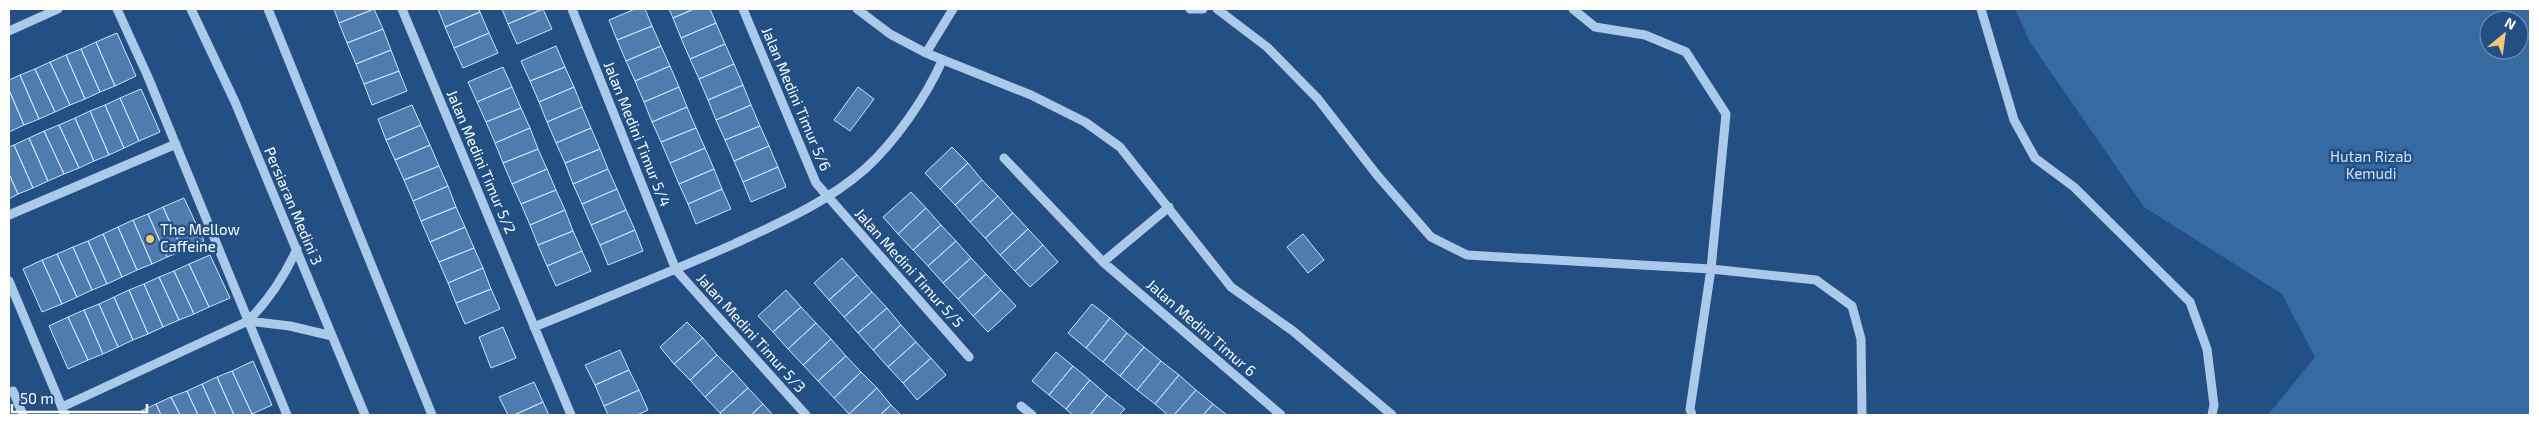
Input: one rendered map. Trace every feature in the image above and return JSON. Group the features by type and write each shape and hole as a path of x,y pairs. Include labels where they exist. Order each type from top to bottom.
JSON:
{"street":[{"path":"9,31 58,9"},
{"path":"117,9 148,76 287,415"},
{"name":"Persiaran Medini 3","path":"191,9 235,102 364,415"},
{"path":"268,9 432,415"},
{"name":"Jalan Medini Timur 5/2","path":"402,9 571,415"},
{"name":"Jalan Medini Timur 5/4","path":"572,9 676,270"},
{"name":"Jalan Medini Timur 5/6","path":"743,9 816,184 827,198"},
{"path":"856,9 890,34 926,53 1031,95 1085,122 1120,147 1231,287 1293,330 1392,415"},
{"path":"926,53 953,9"},
{"path":"1190,9 1203,9"},
{"path":"1217,9 1267,47 1318,99 1377,175 1431,237 1467,255 1711,269 1816,280 1852,306 1861,339 1862,415"},
{"path":"1573,9 1595,27 1645,35 1686,52 1708,83 1726,114 1711,269 1690,409 1692,415"},
{"path":"1981,9 2014,120 2035,158 2074,187 2190,302 2207,349 2214,405 2212,415"},
{"path":"534,326 676,270 809,210 866,168 897,132 932,82 942,61"},
{"path":"9,215 176,144"},
{"name":"Jalan Medini Timur 6","path":"1004,158 1103,262 1281,415"},
{"name":"Jalan Medini Timur 5/5","path":"827,198 969,357"},
{"path":"1103,262 1169,207"},
{"path":"9,281 64,411 248,321 265,304 283,280 297,249"},
{"name":"Jalan Medini Timur 5/3","path":"676,270 806,415"},
{"path":"248,321 290,326 332,336"},
{"path":"13,391 23,415"},
{"path":"1021,406 1032,415"}],"green space":[{"name":"Hutan Rizab Kemudi","path":"2015,9 2530,9 2530,415 2268,415 2315,357 2282,294 2144,207 2030,42"}],"building":[{"path":"334,9 374,9 339,23"},
{"path":"374,9 383,29 347,43 339,23"},
{"path":"438,9 479,9 480,12 445,27"},
{"path":"502,9 543,9 508,24"},
{"path":"543,9 552,29 517,44 508,24"},
{"path":"635,9 645,9 652,26 617,40 609,20"},
{"path":"669,9 694,9 673,18"},
{"path":"694,9 710,9 716,23 681,38 673,18"},
{"path":"480,12 489,33 454,48 445,27"},
{"path":"716,23 725,44 690,59 681,38"},
{"path":"652,26 661,46 626,61 617,40"},
{"path":"383,29 391,50 356,64 347,43"},
{"path":"117,33 136,76 115,86 96,42"},
{"path":"489,33 498,53 463,68 454,48"},
{"path":"96,42 115,86 100,92 81,49"},
{"path":"725,44 734,64 699,79 690,59"},
{"path":"556,46 565,67 530,81 521,61"},
{"path":"661,46 670,66 635,81 626,61"},
{"path":"81,49 100,92 85,99 66,55"},
{"path":"391,50 399,71 364,84 356,64"},
{"path":"66,55 85,99 70,105 50,62"},
{"path":"50,62 70,105 55,112 35,69"},
{"path":"734,64 743,85 708,100 699,79"},
{"path":"670,66 679,87 644,102 635,81"},
{"path":"503,67 512,87 477,102 468,82"},
{"path":"565,67 574,87 539,102 530,81"},
{"path":"35,69 55,112 39,119 20,75"},
{"path":"399,71 407,91 372,105 364,84"},
{"path":"20,75 39,119 24,125 9,90 9,80"},
{"path":"743,85 751,105 716,120 708,100"},
{"path":"512,87 521,108 486,122 477,102"},
{"path":"574,87 582,107 547,122 539,102"},
{"path":"679,87 687,107 652,122 644,102"},
{"path":"858,87 874,99 850,131 834,120"},
{"path":"141,89 160,132 139,141 120,98"},
{"path":"9,90 24,125 9,132"},
{"path":"120,98 139,141 124,148 105,105"},
{"path":"105,105 124,148 109,155 90,111"},
{"path":"412,105 421,125 386,140 378,119"},
{"path":"751,105 760,126 725,140 716,120"},
{"path":"582,107 591,128 556,143 547,122"},
{"path":"687,107 696,128 661,142 652,122"},
{"path":"521,108 530,128 495,143 486,122"},
{"path":"90,111 109,155 94,161 75,118"},
{"path":"75,118 94,161 79,168 59,125"},
{"path":"59,125 79,168 64,174 44,131"},
{"path":"421,125 430,145 395,160 386,140"},
{"path":"760,126 769,146 734,161 725,140"},
{"path":"530,128 538,149 503,163 495,143"},
{"path":"591,128 600,149 565,163 556,143"},
{"path":"696,128 705,148 670,163 661,142"},
{"path":"44,131 64,174 48,181 29,138"},
{"path":"29,138 48,181 33,188 14,145"},
{"path":"14,145 33,188 18,194 9,174 9,147"},
{"path":"430,145 439,166 404,180 395,160"},
{"path":"769,146 778,167 743,182 734,161"},
{"path":"952,147 968,163 940,189 925,173"},
{"path":"705,148 714,169 679,184 670,163"},
{"path":"538,149 547,169 512,184 503,163"},
{"path":"600,149 608,169 573,184 565,163"},
{"path":"968,163 982,180 955,205 940,189"},
{"path":"439,166 448,186 413,201 404,180"},
{"path":"778,167 786,187 751,202 743,182"},
{"path":"547,169 556,190 521,204 512,184"},
{"path":"608,169 617,189 582,204 573,184"},
{"path":"714,169 722,189 688,204 679,184"},
{"path":"9,174 18,194 9,199"},
{"path":"982,180 998,196 970,222 955,205"},
{"path":"448,186 456,207 421,221 413,201"},
{"path":"617,189 626,210 591,225 582,204"},
{"path":"722,189 731,209 696,224 688,204"},
{"path":"556,190 565,210 530,225 521,204"},
{"path":"911,192 926,208 898,234 883,217"},
{"path":"998,196 1013,213 985,238 970,222"},
{"path":"184,198 204,241 183,251 163,207"},
{"path":"163,207 183,251 167,257 148,214"},
{"path":"456,207 465,227 430,242 421,221"},
{"path":"926,208 941,225 913,250 898,234"},
{"path":"565,210 573,231 538,245 530,225"},
{"path":"626,210 635,230 600,245 591,225"},
{"path":"1013,213 1028,229 1000,255 985,238"},
{"name":"The Mellow Caffeine","path":"148,214 167,257 152,264 133,220"},
{"path":"133,220 152,264 137,270 118,227"},
{"path":"941,225 956,241 928,266 913,250"},
{"path":"118,227 137,270 122,277 103,234"},
{"path":"465,227 474,248 439,262 430,242"},
{"path":"1028,229 1043,245 1015,271 1000,255"},
{"path":"635,230 643,251 608,265 600,245"},
{"path":"573,231 582,251 547,266 538,245"},
{"path":"103,234 122,277 107,284 88,241"},
{"path":"1303,234 1324,260 1308,273 1287,247"},
{"path":"88,241 107,284 92,290 73,247"},
{"path":"956,241 971,258 943,283 928,266"},
{"path":"1043,245 1058,262 1030,287 1015,271"},
{"path":"73,247 92,290 77,297 57,254"},
{"path":"474,248 483,268 448,283 439,262"},
{"path":"582,251 591,271 556,286 547,266"},
{"path":"57,254 77,297 62,304 42,260"},
{"path":"210,255 230,298 209,307 189,264"},
{"path":"842,258 857,275 829,300 814,283"},
{"path":"971,258 986,274 958,299 943,283"},
{"path":"42,260 62,304 42,312 23,269"},
{"path":"189,264 209,307 194,314 174,271"},
{"path":"483,268 491,289 456,303 448,283"},
{"path":"174,271 194,314 179,320 159,277"},
{"path":"986,274 1001,290 973,316 958,299"},
{"path":"857,275 872,292 844,317 829,300"},
{"path":"159,277 179,320 163,327 144,284"},
{"path":"144,284 163,327 148,334 129,290"},
{"path":"491,289 500,309 465,324 456,303"},
{"path":"129,290 148,334 133,340 114,297"},
{"path":"786,290 801,307 773,332 758,316"},
{"path":"1001,290 1016,306 988,332 973,316"},
{"path":"872,292 887,308 858,333 844,317"},
{"path":"114,297 133,340 118,347 99,304"},
{"path":"99,304 118,347 103,354 84,310"},
{"path":"1092,304 1110,318 1086,348 1068,333"},
{"path":"801,307 816,323 788,349 773,332"},
{"path":"887,308 901,325 873,350 858,333"},
{"path":"84,310 103,354 88,360 68,317"},
{"path":"68,317 88,360 68,369 49,326"},
{"path":"1110,318 1127,333 1103,362 1086,348"},
{"path":"687,322 703,338 674,364 660,347"},
{"path":"816,323 831,339 803,365 788,349"},
{"path":"901,325 916,342 888,367 873,350"},
{"path":"503,327 516,358 491,368 479,337"},
{"path":"1127,333 1144,347 1120,376 1103,362"},
{"path":"703,338 717,355 690,380 674,364"},
{"path":"831,339 846,356 818,381 803,365"},
{"path":"916,342 931,358 903,383 888,367"},
{"path":"1144,347 1161,361 1137,390 1120,376"},
{"path":"620,350 629,370 595,385 585,365"},
{"path":"1056,352 1073,366 1049,395 1032,381"},
{"path":"717,355 733,371 705,397 690,380"},
{"path":"846,356 861,372 834,398 818,381"},
{"path":"931,358 946,375 917,400 903,383"},
{"path":"253,361 272,405 252,414 232,371"},
{"path":"1161,361 1179,375 1155,404 1137,390"},
{"path":"1073,366 1090,380 1066,409 1049,395"},
{"path":"629,370 639,390 604,406 595,385"},
{"path":"232,371 252,414 234,415 217,377"},
{"path":"733,371 748,388 720,413 705,397"},
{"path":"861,372 877,388 849,414 834,398"},
{"path":"1179,375 1196,390 1174,415 1168,415 1155,404"},
{"path":"217,377 234,415 216,415 202,384"},
{"path":"1090,380 1107,395 1090,415 1073,415 1066,409"},
{"path":"534,382 543,402 514,415 508,415 499,397"},
{"path":"202,384 216,415 198,415 187,391"},
{"path":"748,388 763,404 751,415 722,415 720,413"},
{"path":"877,388 891,405 880,415 849,414"},
{"path":"639,390 648,410 637,415 608,415 604,406"},
{"path":"1196,390 1213,404 1203,415 1174,415"},
{"path":"187,391 198,415 180,415 171,397"},
{"path":"1107,395 1125,409 1119,415 1090,415"},
{"path":"171,397 180,415 161,415 156,404"},
{"path":"543,402 549,415 514,415"},
{"path":"156,404 161,415 143,415 141,411"},
{"path":"763,404 773,415 751,415"},
{"path":"1213,404 1227,415 1203,415"},
{"path":"891,405 901,415 880,415"}],"place":[{"name":"The Mellow Caffeine","path":"150,239"}]}
